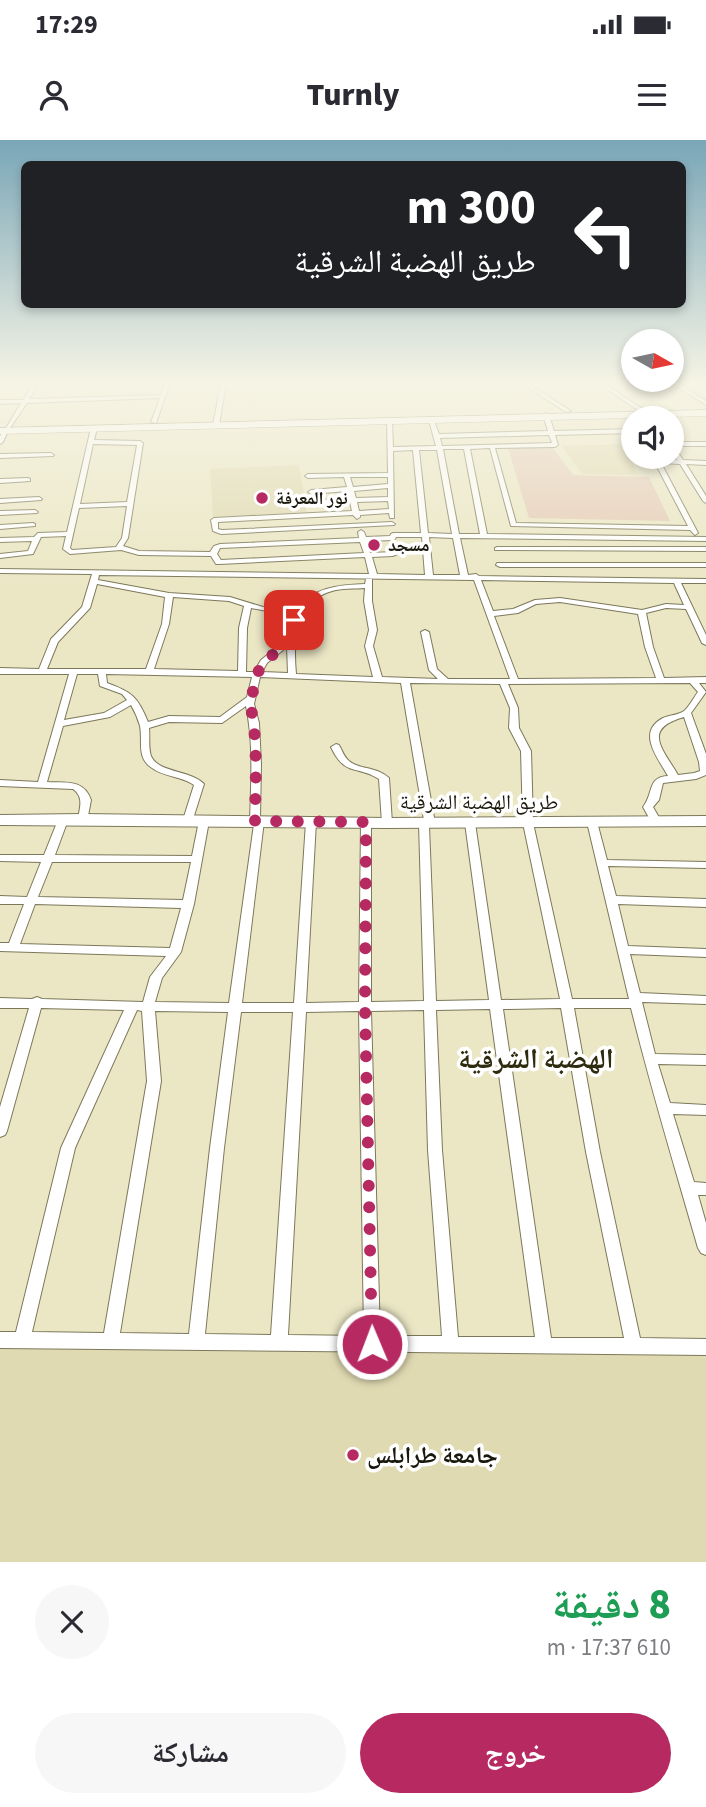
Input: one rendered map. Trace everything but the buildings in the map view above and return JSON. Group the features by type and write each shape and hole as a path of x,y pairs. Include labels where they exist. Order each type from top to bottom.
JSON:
{"main road":[{"name":"طريق الهضبة الشرقية","path":"0,820 387,823 706,821"}],"street":[{"path":"89,449 67,551 121,548 139,553 213,554"},
{"path":"121,548 140,449"},
{"path":"388,449 394,575"},
{"path":"416,449 429,575"},
{"path":"441,449 454,536 464,576"},
{"path":"467,449 484,536"},
{"path":"493,449 513,525 692,528"},
{"path":"0,456 51,455"},
{"path":"684,463 706,463"},
{"path":"684,465 706,501"},
{"path":"496,549 705,551 702,539 692,528 661,469"},
{"path":"347,475 371,574 368,601 373,630 369,646 378,679"},
{"path":"308,476 390,475"},
{"path":"0,481 28,480"},
{"path":"310,492 391,486"},
{"path":"0,501 39,499"},
{"path":"310,502 392,499"},
{"path":"76,506 130,504"},
{"path":"392,511 214,520 215,530 392,524"},
{"path":"0,513 35,512"},
{"path":"0,527 33,525"},
{"path":"0,556 31,553 35,539 41,534 69,534"},
{"path":"213,554 216,547 220,546 425,536 702,539"},
{"path":"494,537 502,576"},
{"path":"0,540 35,539"},
{"path":"42,671 54,641 86,608 94,581 102,572 112,550"},
{"path":"213,554 219,562 393,554"},
{"path":"500,565 706,565"},
{"path":"0,571 371,574 706,581"},
{"path":"477,576 515,682"},
{"path":"676,580 706,643"},
{"path":"94,581 169,595 230,598 248,606 299,614"},
{"path":"292,676 289,641 294,620 313,596 328,590 369,586"},
{"path":"149,672 164,628 169,595"},
{"path":"489,614 515,611 535,602 560,600 642,612 666,606 688,607"},
{"path":"242,674 243,628 248,606"},
{"path":"642,612 649,647 661,680"},
{"path":"425,632 433,670 447,682"},
{"path":"196,1342 257,821 251,698 257,674 264,662 289,641"},
{"path":"42,784 74,671"},
{"path":"1,672 257,674 447,682 706,680"},
{"path":"102,672 103,684 125,692 132,700 145,726 145,750 150,763 190,776 199,784 188,820"},
{"path":"674,777 654,742 653,733 656,725 667,718 687,713 704,692 692,680"},
{"path":"405,681 427,823 435,1150 451,1345"},
{"path":"503,682 514,708 514,728 526,751 528,823 567,1005 593,1152 634,1347"},
{"path":"145,726 169,719 222,720 251,698"},
{"path":"58,724 99,717 127,705 132,700"},
{"path":"656,821 648,806 654,800 658,782 705,772 687,713"},
{"path":"336,747 342,762 349,767 376,773 384,778 387,823"},
{"path":"0,783 76,786 86,792 83,819"},
{"path":"13,947 63,820"},
{"path":"22,1340 68,1148 140,1005 175,951 188,904 204,821"},
{"path":"279,1343 312,822"},
{"path":"366,822 365,1007 372,1344"},
{"path":"592,822 650,1059 706,1248"},
{"path":"470,823 544,1346"},
{"path":"0,858 196,859"},
{"path":"603,863 706,865"},
{"path":"0,900 188,904"},
{"path":"611,900 706,903"},
{"path":"0,947 175,951"},
{"path":"625,950 706,953"},
{"path":"0,1003 234,1008 567,1005 636,1000 706,1000"},
{"path":"0,1131 37,1002"},
{"path":"111,1341 154,1081 140,1005"},
{"path":"650,1059 706,1060"},
{"path":"664,1108 706,1110"},
{"path":"687,1188 706,1189"},
{"path":"0,1340 706,1347"}],"shaded area":[{"path":"508,449 554,449 573,475 649,477 670,521 529,518"},
{"path":"564,449 621,449 621,469 635,469 637,475 583,474"},
{"path":"299,465 307,512 213,517 210,469"},
{"name":"جامعة طرابلس","path":"0,1340 706,1347 706,1562 0,1562"}],"place":[{"name":"نور المعرفة","path":"262,498"},
{"name":"مسجد","path":"374,545"},
{"name":"جامعة طرابلس","path":"353,1455"}],"district":[{"name":"الهضبة الشرقية","path":"536,1058"}],"route":[{"path":"294,620 289,641 264,662 257,674 250,704 256,764 255,821 366,822 365,1007 372,1344"}]}
